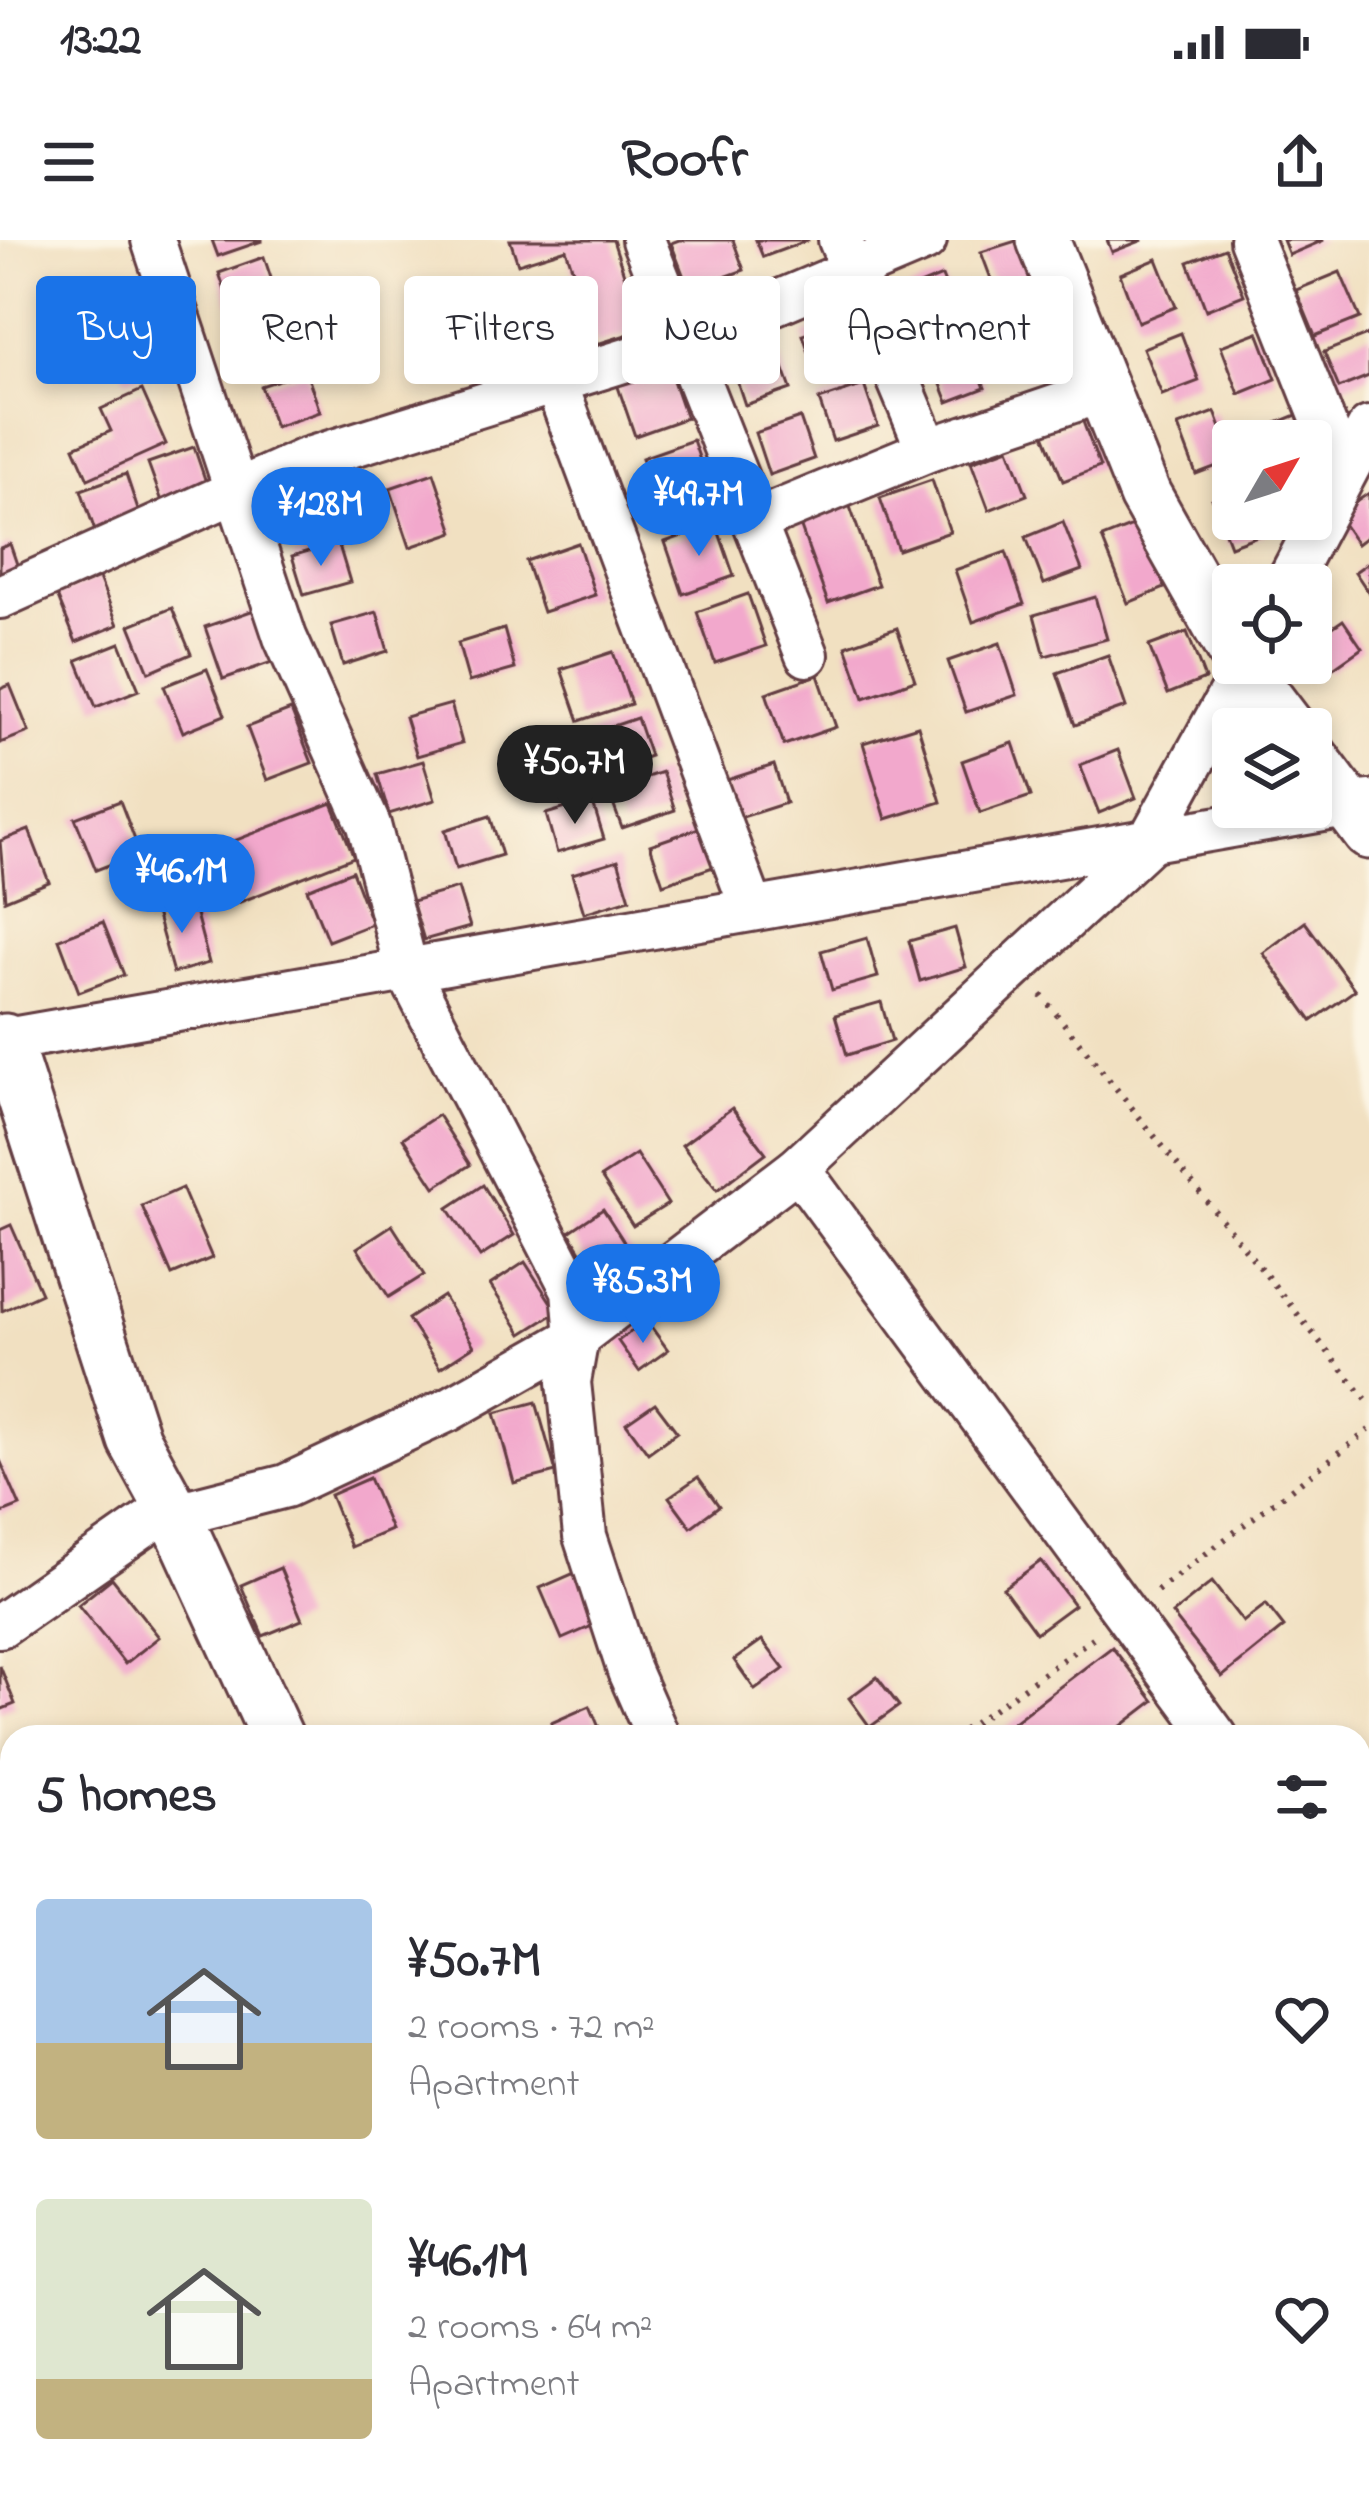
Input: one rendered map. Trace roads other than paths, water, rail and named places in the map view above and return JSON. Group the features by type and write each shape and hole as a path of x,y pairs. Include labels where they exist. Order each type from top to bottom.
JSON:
{"street":[{"path":"153,240 285,637 369,825 406,968 573,1290 578,1337 569,1382 585,1536 629,1671 653,1725"},
{"path":"643,240 656,276"},
{"path":"780,290 845,255 925,240"},
{"path":"1043,240 1145,495 1212,612"},
{"path":"1251,240 1342,471"},
{"path":"845,255 928,451"},
{"path":"0,597 305,460 539,384"},
{"path":"556,384 751,906"},
{"path":"699,384 758,520 807,655"},
{"path":"758,520 928,451 1102,391"},
{"path":"1296,564 1369,428"},
{"path":"0,1626 152,1520 286,1486 448,1410 578,1337 798,1168 1148,842 1230,684"},
{"path":"1332,779 1363,814"},
{"path":"272,1725 176,1515 134,1440 2,1035 751,906 1148,842 1363,814"},
{"path":"798,1168 1207,1725"}]}
